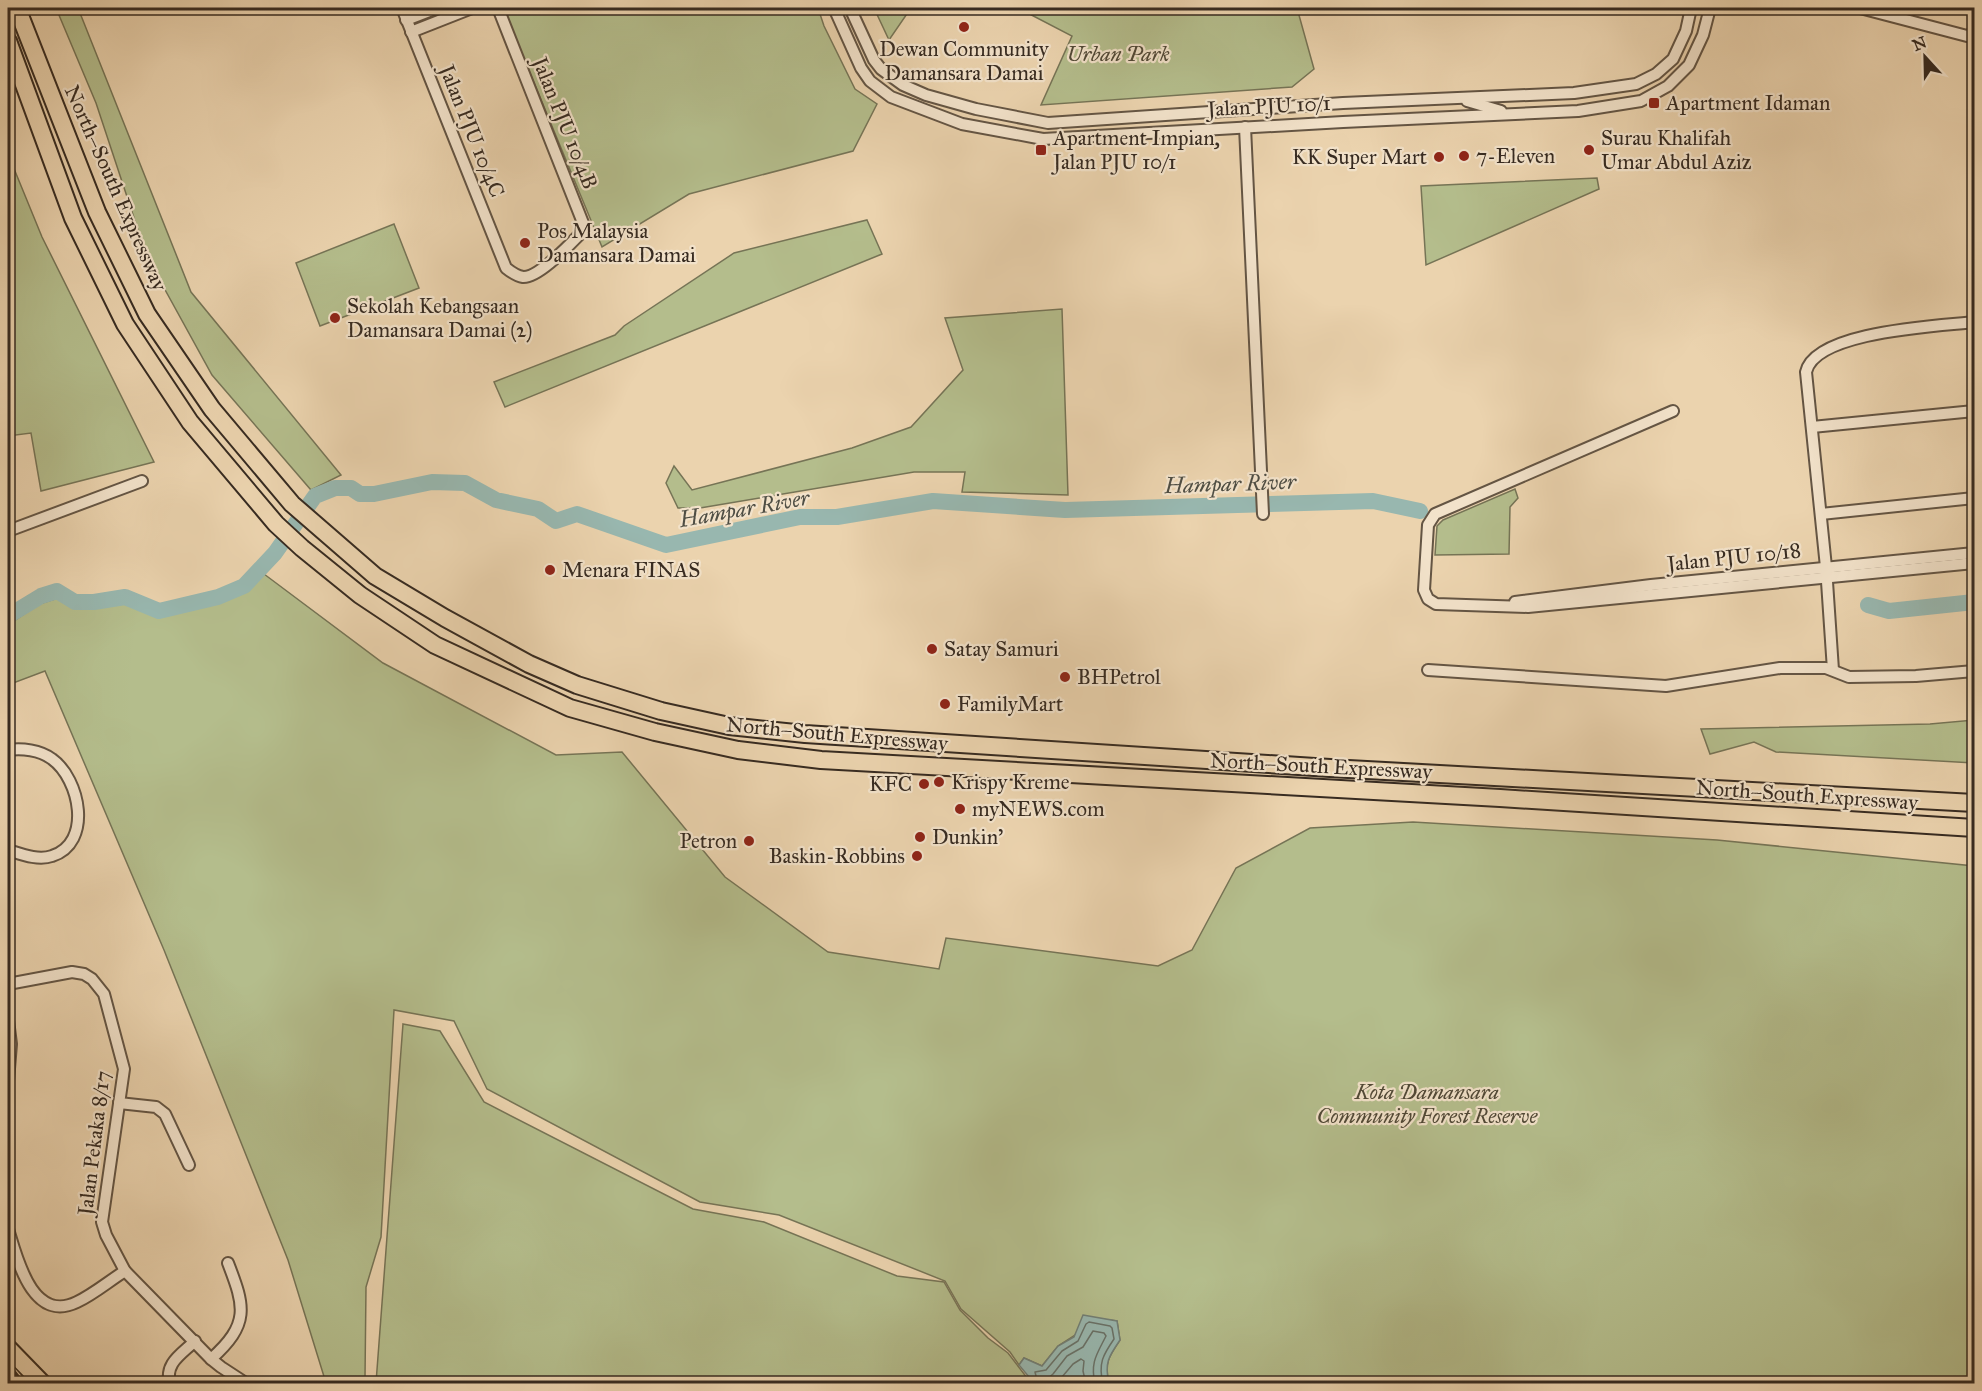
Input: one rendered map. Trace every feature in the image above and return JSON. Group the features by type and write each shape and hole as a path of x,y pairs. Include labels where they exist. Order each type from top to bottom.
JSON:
{"highway":[{"name":"North–South Expressway","path":"17,8 97,212 147,314 212,409 292,504 375,576 529,664 577,685 661,711 729,726 805,734 1330,768 1974,804"},
{"name":"North–South Expressway","path":"8,41 73,218 125,324 190,422 276,524 360,595 435,645 570,708 655,732 738,750 821,760 1467,796 1974,828"},
{"path":"8,1348 42,1383"},
{"path":"8,1373 18,1383"}],"street":[{"name":"Jalan PJU 10/4C","path":"402,8 506,268"},
{"path":"406,20 437,8"},
{"path":"411,32 472,8"},
{"name":"Jalan PJU 10/4B","path":"498,8 585,228 535,274 524,277 513,274 506,268"},
{"name":"Jalan PJU 10/1","path":"834,8 861,68 870,81 891,97 962,124 1043,139 1578,111 1641,100 1668,86 1689,64 1703,35 1710,8"},
{"name":"Jalan PJU 10/1","path":"850,11 868,49 882,69 903,85 926,95 976,109 1048,123 1342,103 1574,93 1636,84 1656,74 1673,59 1686,31 1691,8"},
{"path":"1860,8 1967,36 1974,33"},
{"path":"1458,98 1510,114"},
{"path":"1129,134 1173,114"},
{"path":"1245,127 1263,514"},
{"path":"1833,670 1821,513 1806,372 1808,364 1814,356 1849,339 1974,322"},
{"name":"Jalan PJU 10/18","path":"1673,411 1435,514 1428,525 1424,590 1428,599 1436,604 1499,605 1560,595 1826,571 1974,562"},
{"path":"1812,427 1974,411"},
{"path":"8,531 142,481"},
{"path":"1821,513 1974,498"},
{"name":"Jalan PJU 10/18","path":"1826,571 1974,553"},
{"path":"1428,670 1666,686 1780,668 1818,668 1833,670 1849,677 1916,676 1974,671"},
{"path":"8,750 38,752 52,759 72,785 79,807 77,826 71,840 62,851 52,857 38,858 8,850"},
{"name":"Jalan Pekaka 8/17","path":"8,984 72,972 84,974 100,987 107,1000 124,1069 102,1222 106,1235 125,1271 212,1359 247,1383"},
{"path":"8,1020 11,1044 8,1081"},
{"path":"119,1103 156,1107 165,1114 189,1165"},
{"path":"8,1229 22,1273 29,1286 51,1304 60,1306 76,1302 125,1271"},
{"path":"212,1359 233,1336 241,1312 241,1296 228,1263"},
{"path":"170,1383 168,1376 170,1364 195,1341"}],"green space":[{"path":"56,8 78,8 191,292 341,475 311,490 212,375 147,257 96,103"},
{"path":"503,8 818,8 824,26 855,89 877,104 853,151 689,194 602,247"},
{"path":"874,8 911,8 889,40"},
{"name":"Urban Park","path":"1018,8 1297,8 1314,69 1292,87 1041,105 1072,36"},
{"path":"8,154 42,237 154,462 41,491 31,433 8,436"},
{"path":"1597,178 1599,189 1426,265 1421,186"},
{"path":"867,220 882,254 505,407 494,382 615,335 624,326 734,253"},
{"path":"394,224 419,288 320,326 296,263"},
{"path":"1062,309 1068,495 962,492 965,472 914,472 700,508 678,508 666,483 674,466 692,490 852,448 911,427 963,370 945,318"},
{"path":"1515,489 1518,498 1510,507 1509,554 1435,555 1437,526 1443,520"},
{"name":"Kota Damansara Community Forest Reserve","path":"264,574 383,663 556,755 622,752 725,877 828,952 939,969 946,938 1158,966 1192,950 1236,868 1310,828 1413,822 1717,840 1974,866 1974,1383 1109,1383 1107,1370 1109,1360 1120,1340 1117,1321 1100,1319 1058,1346 1042,1366 1024,1358 1019,1365 1010,1352 961,1309 945,1281 779,1215 700,1202 487,1089 454,1021 394,1010 381,1237 366,1287 365,1378 358,1383 326,1383 288,1260 164,950 45,671 8,685 8,625 39,604 58,598 73,606 95,608 124,603 159,616 221,601 248,590"},
{"path":"1974,720 1974,763 1776,752 1754,742 1710,754 1701,729 1930,724"},
{"path":"403,1024 440,1031 484,1102 693,1209 764,1222 897,1276 944,1282 960,1310 988,1338 1008,1353 1031,1383 376,1383"}],"water":[{"path":"1083,1315 1117,1321 1120,1340 1108,1360 1109,1383 1034,1383 1019,1365 1024,1358 1042,1366 1058,1346 1074,1337"}],"waterway":[{"name":"Hampar River","path":"8,616 41,596 57,591 75,602 94,602 125,597 159,611 218,597 244,586 275,553 315,496 335,488 351,488 360,494 374,494 432,482 465,483 496,500 538,509 556,521 577,514 666,545 800,517 837,517 933,501 1065,510 1373,501 1420,511"},
{"name":"Hampar River","path":"1868,605 1889,611 1974,602"}],"railway":[{"path":"8,1365 23,1384"}],"place":[{"name":"Dewan Community Damansara Damai","path":"964,27"},
{"name":"Apartment Idaman","path":"1654,103"},
{"name":"Apartment Impian, Jalan PJU 10/1","path":"1041,150"},
{"name":"Surau Khalifah Umar Abdul Aziz","path":"1589,150"},
{"name":"7-Eleven","path":"1464,156"},
{"name":"KK Super Mart","path":"1439,157"},
{"name":"Pos Malaysia Damansara Damai","path":"525,243"},
{"name":"Sekolah Kebangsaan Damansara Damai (2)","path":"335,318"},
{"name":"Menara FINAS","path":"550,570"},
{"name":"Satay Samuri","path":"932,649"},
{"name":"BHPetrol","path":"1065,677"},
{"name":"FamilyMart","path":"945,704"},
{"name":"Krispy Kreme","path":"939,782"},
{"name":"KFC","path":"924,784"},
{"name":"myNEWS.com","path":"960,809"},
{"name":"Dunkin'","path":"920,837"},
{"name":"Petron","path":"749,841"},
{"name":"Baskin-Robbins","path":"917,856"}]}
